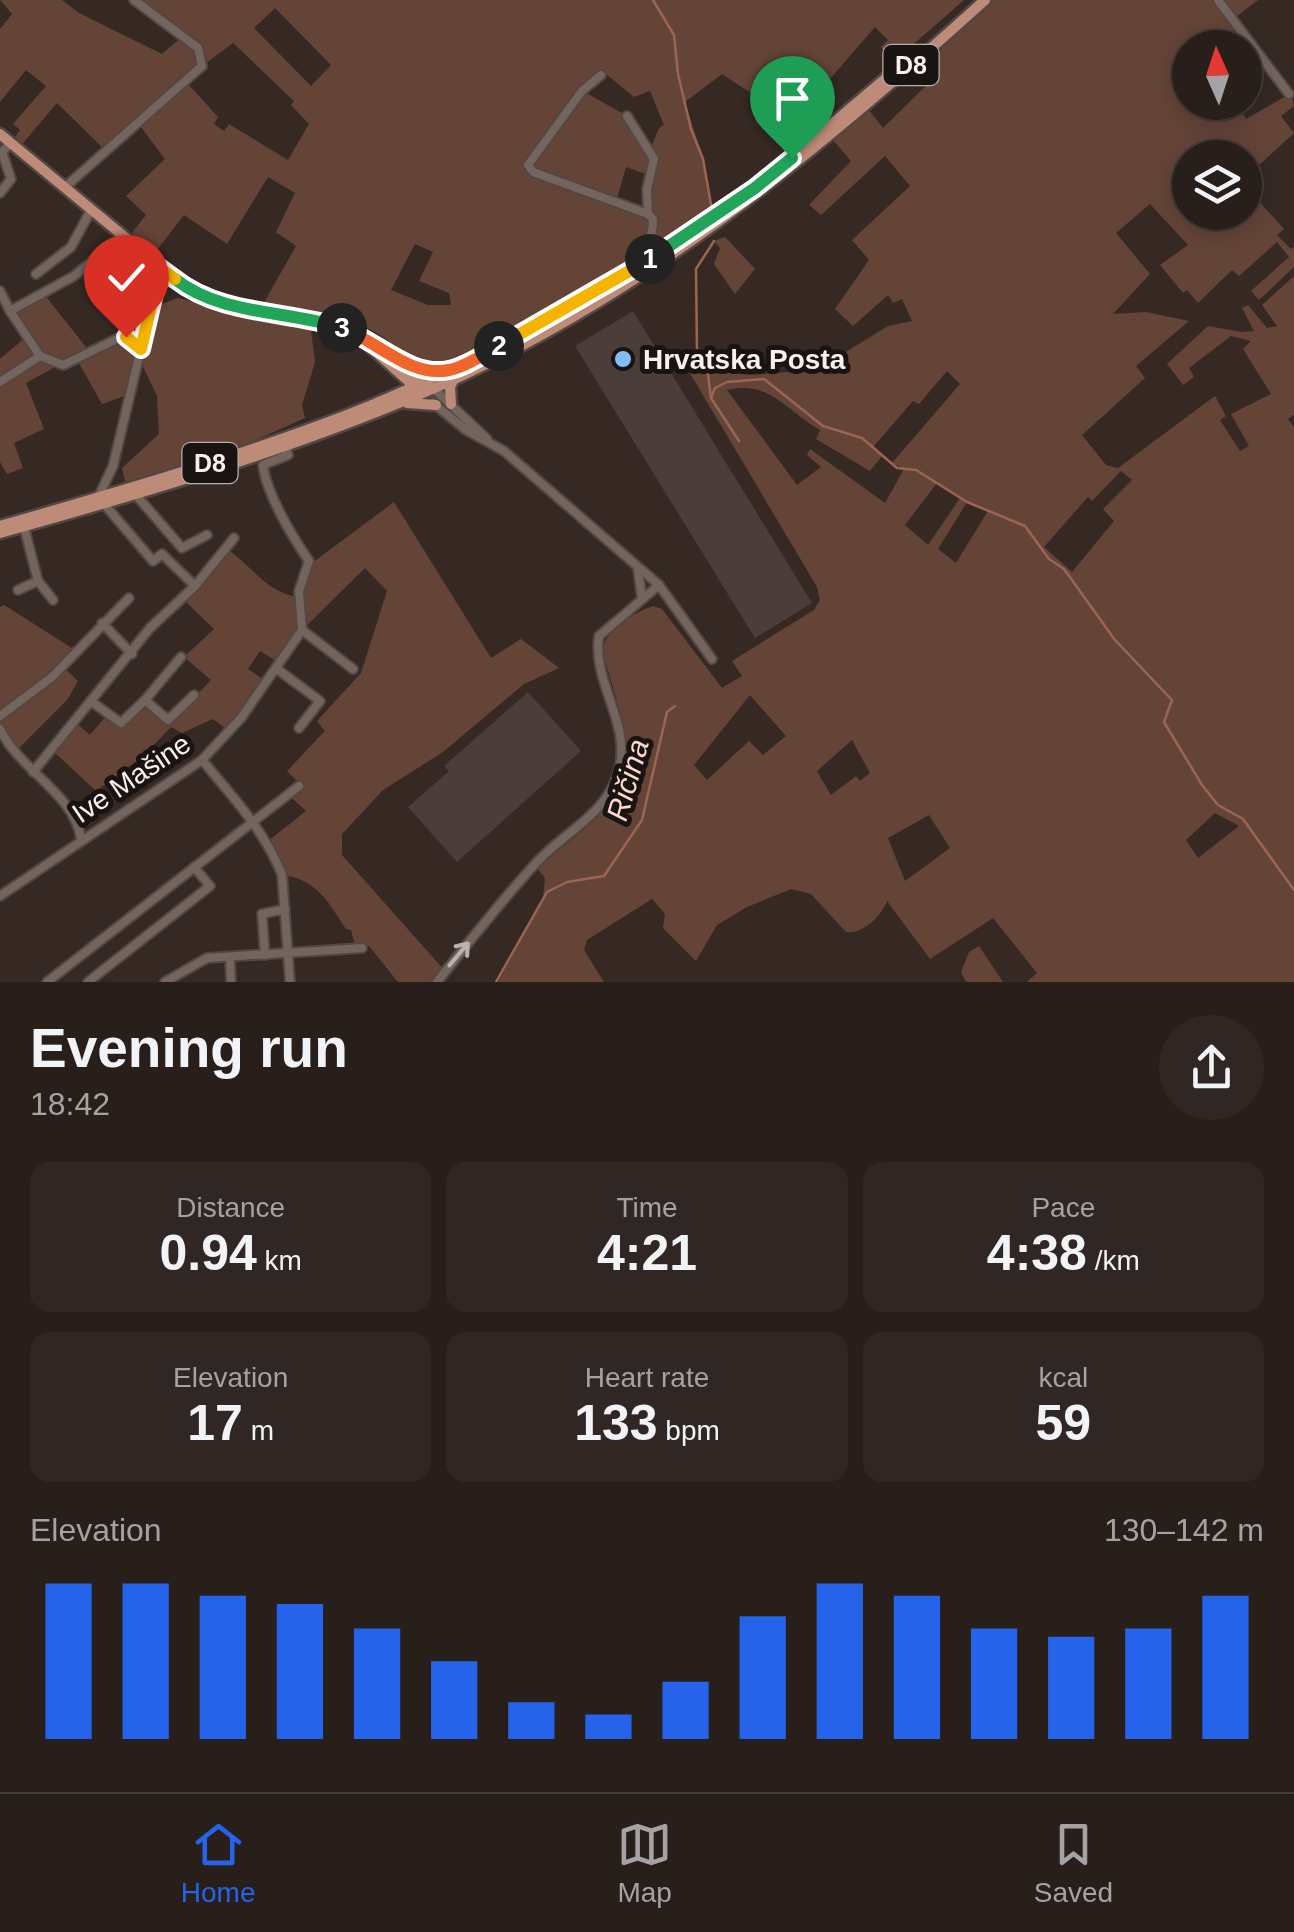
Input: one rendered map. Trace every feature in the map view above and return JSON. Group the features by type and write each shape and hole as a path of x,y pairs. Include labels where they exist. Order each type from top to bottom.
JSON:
{"main road":[{"name":"D8","path":"452,374 636,268 755,188 975,0"},
{"name":"D8","path":"0,526 135,494 285,445 560,323 710,228 838,130 985,0"},
{"path":"0,134 4,149 64,188 184,286 208,298 327,323 356,334 423,387"},
{"path":"399,366 452,374 451,404"},
{"path":"399,366 396,399 436,405"},
{"name":"D8","path":"0,533 396,399"}],"street":[{"path":"64,188 202,66 198,48 134,0"},
{"path":"1218,0 1289,94"},
{"path":"600,74 546,137 531,158 529,170 648,214 653,219 653,232 649,244 634,262 636,268"},
{"path":"627,116 654,159 647,189 648,214"},
{"path":"0,193 11,179 4,149"},
{"path":"36,274 71,247 90,210"},
{"path":"10,311 74,276 123,236"},
{"path":"160,268 113,466 101,501 153,561 162,554 194,586"},
{"path":"0,292 40,356 64,366 121,337 141,349"},
{"path":"0,382 40,356"},
{"path":"423,387 451,404 490,442 659,584 712,659"},
{"path":"423,387 436,405 466,430 490,442"},
{"path":"285,445 288,455 263,466 264,479 292,538 309,560 299,591 302,630 353,669"},
{"path":"135,494 182,548 207,535"},
{"path":"24,526 38,581 52,600"},
{"path":"33,772 150,628 194,586 234,538"},
{"path":"636,565 642,598"},
{"path":"18,590 38,581"},
{"path":"437,982 540,858 600,809 616,780 621,741 598,644 603,629 659,584"},
{"path":"0,716 52,677 128,598"},
{"path":"102,623 132,654"},
{"name":"Ive Mašine","path":"0,896 202,760 230,732 278,670 302,630"},
{"path":"92,702 121,723 181,657"},
{"path":"278,670 320,701 299,728"},
{"path":"145,700 168,720 194,696"},
{"path":"0,729 62,802 80,830 81,839"},
{"path":"202,760 252,821 278,863 290,982"},
{"path":"47,982 298,786"},
{"path":"88,982 210,886 194,868"},
{"path":"265,955 262,914 285,908"},
{"path":"165,982 196,962 362,948"},
{"path":"230,957 231,982"}],"shaded area":[{"path":"0,0 62,0 79,13 162,54 183,36 135,0 964,0 892,63 881,47 888,40 875,27 823,87 832,99 789,137 772,107 722,74 685,102 703,159 712,210 526,327 449,360 424,364 373,331 347,320 262,306 296,246 276,232 295,193 268,177 227,244 184,215 150,259 127,239 146,215 126,196 165,159 137,122 105,150 57,103 18,149 11,143 20,130 13,124 46,86 26,70 0,102 0,29 12,14","holes":["275,8 331,65 311,86 254,28","233,43 294,101 291,105 309,124 288,160 229,124 224,131 214,124 218,117 188,84 202,66","601,70 634,97 650,91 664,125 650,150 627,116 583,91","626,167 651,176 647,213 616,202","415,244 433,252 419,281 449,293 451,305 428,305 391,290"]},
{"path":"991,0 1258,0 1232,20 1239,30 1172,30 1172,120 1262,120 1262,110 1291,93 1294,106 1281,116 1294,133 1262,162 1262,140 1172,140 1172,228 1150,204 1116,233 1150,274 1113,314 1146,312 1189,321 1136,366 1145,378 1082,435 1106,465 1118,468 1215,396 1226,416 1220,420 1240,451 1249,446 1231,414 1271,394 1243,349 1251,341 1231,336 1189,368 1194,377 1183,385 1167,364 1208,326 1254,331 1242,308 1248,305 1267,328 1277,326 1262,305 1294,276 1294,415 1288,419 1294,427 1294,982 1027,982 1037,973 993,918 930,959 887,901 871,923 846,932 811,894 791,889 747,907 717,925 696,961 663,928 665,914 652,899 587,940 584,950 604,982 498,982 543,899 545,878 537,868 601,813 622,776 625,740 602,650 609,635 637,613 653,606 662,609 722,688 742,676 732,661 814,610 820,600 817,587 688,370 697,352 707,368 749,375 803,371 841,355 888,326 912,321 902,299 893,303 888,295 853,326 835,309 869,260 852,240 910,186 885,156 821,215 809,205 851,161 833,140 868,109 883,128 937,75 924,60","holes":["947,371 960,384 892,463 904,469 885,503 810,449 807,455 821,467 797,485 727,390 742,388 766,393 820,430 816,439 870,471 882,456 873,447 913,401 919,404","1121,471 1132,480 1103,509 1114,521 1072,572 1044,547 1088,497 1092,501","937,483 960,498 928,545 905,525","967,502 988,511 956,563 938,549","750,695 786,736 763,755 749,741 707,780 694,765","852,740 870,773 860,781 856,776 831,795 817,771","1215,813 1239,826 1198,858 1186,840","929,815 950,848 905,881 888,838"]},
{"path":"1262,205 1284,229 1277,235 1291,249 1294,247 1294,267 1259,300 1251,291 1289,257 1277,242 1239,276 1232,270 1198,303 1187,290 1183,293 1160,265 1188,245 1174,230 1262,230"},
{"path":"725,237 755,269 735,294 714,264 720,248 714,241"},
{"path":"43,293 90,352 140,330 145,333 151,308 178,298 311,330 315,362 302,405 305,418 238,448 125,482 122,468 159,434 157,396 140,360 130,394 102,404 75,356 26,383 44,429 14,443 23,468 7,474 0,462 0,359 26,337 10,311"},
{"path":"394,502 491,658 521,639 559,668 524,684 443,752 383,790 342,834 342,855 445,971 437,982 398,982 369,946 355,945 351,930 346,929 320,893 304,881 282,875 267,842 306,811 291,797 303,787 287,771 325,731 317,721 361,673 387,591 365,568 302,630 281,664 260,651 248,669 268,683 230,732 213,719 182,733 171,727 142,757 96,791 52,750 75,722 90,735 106,716 121,723 145,700 169,724 211,680 184,657 214,629 181,597 226,548 268,584 298,597 308,566"},
{"path":"4,605 75,650 62,666 78,681 67,700 15,752 0,729 0,607"},
{"path":"979,946 1003,982 966,982 961,972 969,952"}],"building":[{"path":"633,311 812,603 755,638 575,346"},
{"path":"528,692 581,751 457,862 408,807 449,771 444,766"}],"waterway":[{"name":"Ričina","path":"653,0 674,35 678,74 691,129 703,159 712,210"},
{"path":"714,241 696,269 697,352 707,368 711,398 739,441"},
{"path":"711,398 715,388 727,382 764,379 823,426 862,438 897,468 916,470 967,502 1025,526 1049,559 1064,569 1115,640 1172,700 1164,722 1202,785 1218,805 1243,819 1294,890"},
{"name":"Ričina","path":"496,982 547,892 567,882 604,876 642,820 667,712 675,706"}],"place":[{"name":"Hrvatska Posta","path":"623,359"}],"route":[{"path":"126,337 141,349 160,268 208,298 327,323 366,337 414,368 449,370 520,336 636,268 687,236 792,158"}]}
